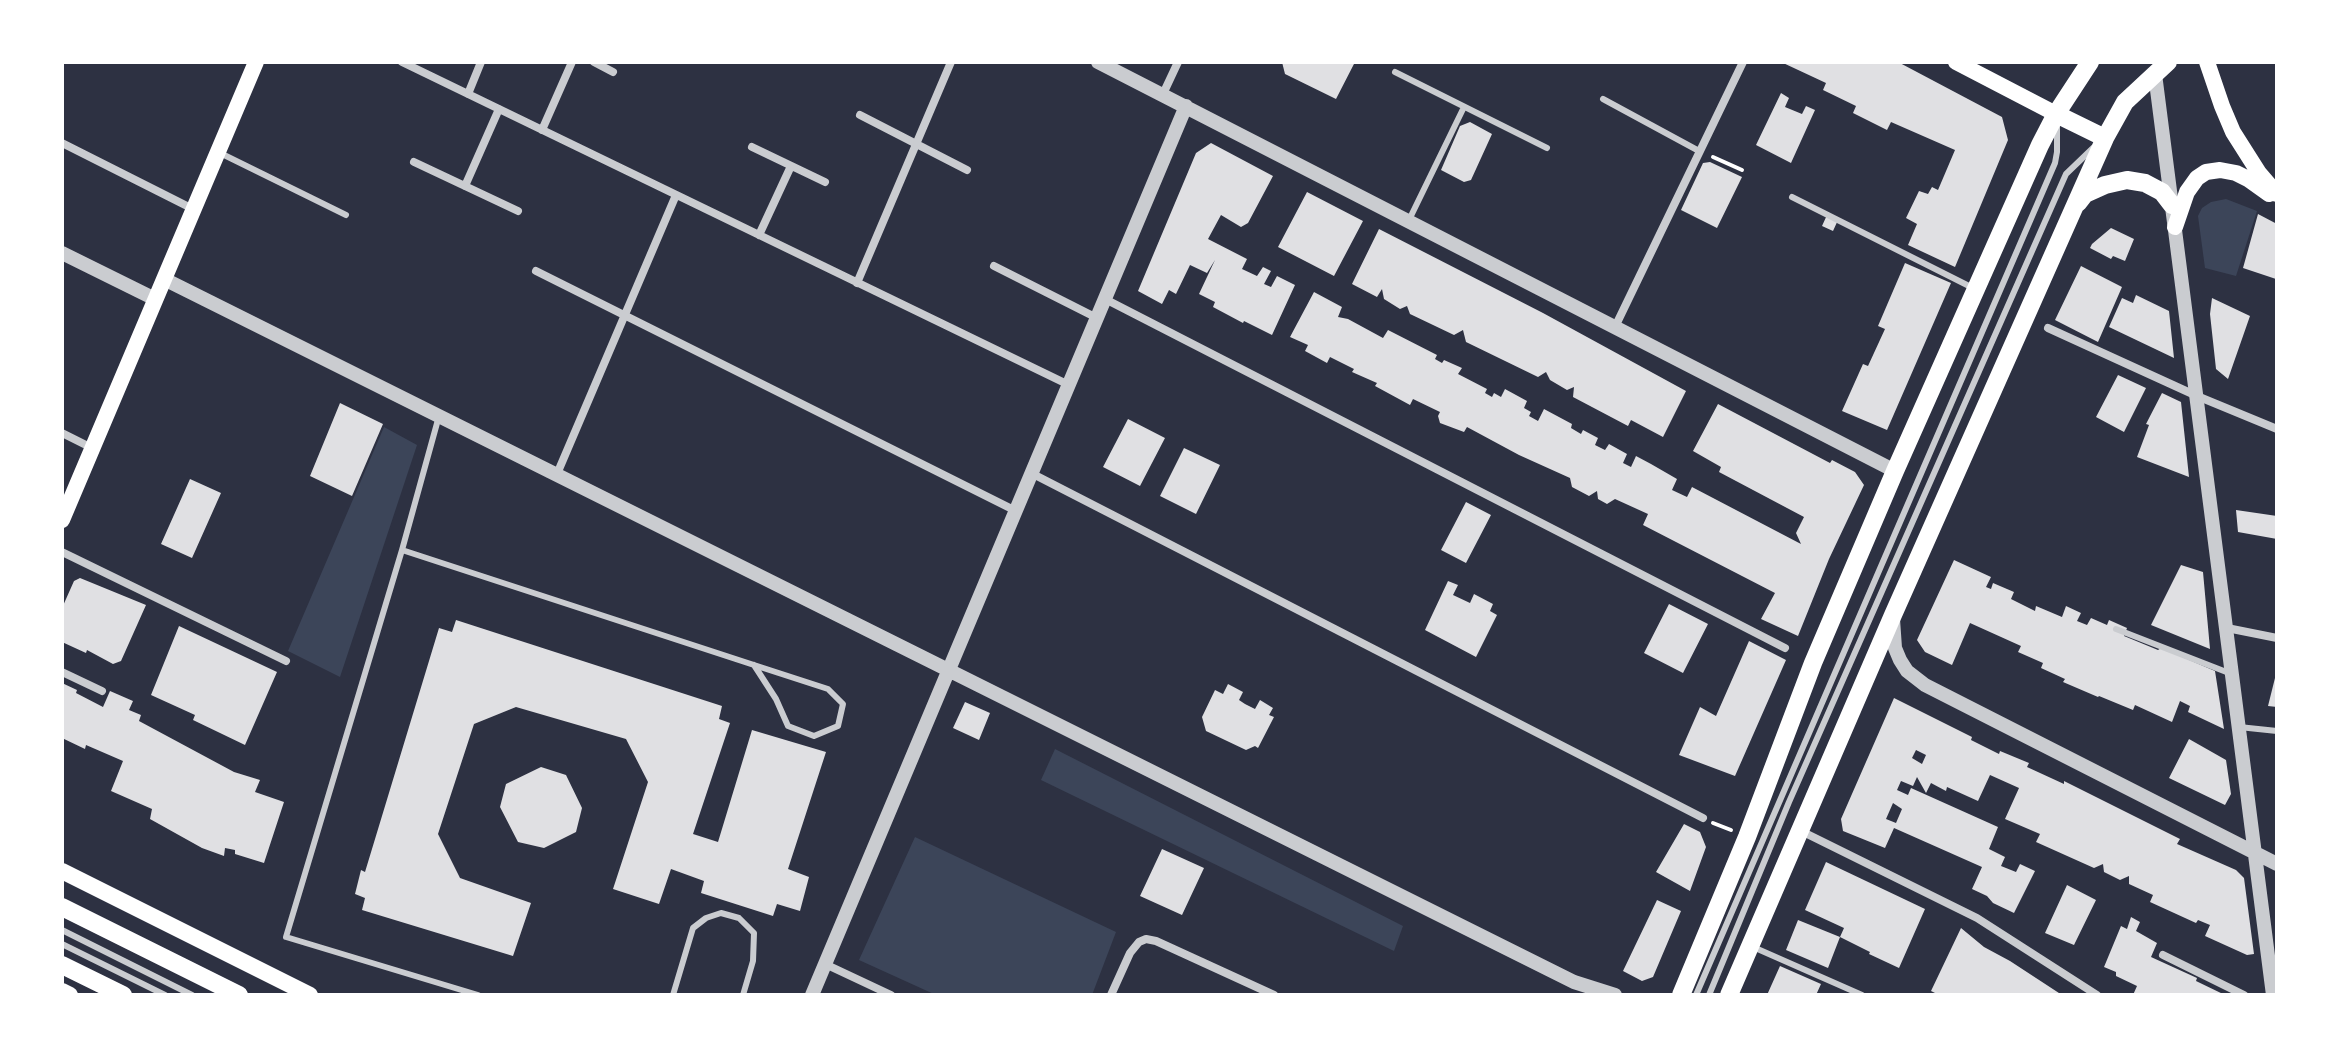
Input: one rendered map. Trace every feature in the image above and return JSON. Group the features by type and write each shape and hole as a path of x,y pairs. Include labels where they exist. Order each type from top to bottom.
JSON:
{"main road":[{"path":"62,520 256,62"},
{"path":"1956,62 2105,138"},
{"path":"1681,995 1747,837 1813,663 1895,471 2040,145 2090,62"},
{"path":"2207,62 2233,132 2259,173 2277,194"},
{"path":"1729,995 1893,615 2105,138 2125,102 2158,66"},
{"path":"2175,227 2187,192 2206,172 2220,170 2236,173 2277,200"},
{"path":"2072,212 2085,194 2127,180 2145,183 2162,192 2172,205"},
{"path":"62,871 310,995"},
{"path":"62,907 239,995"},
{"path":"62,965 123,995"},
{"path":"62,991 70,995"}],"street":[{"path":"402,62 1069,385"},
{"path":"468,94 481,62"},
{"path":"542,130 572,62"},
{"path":"594,62 613,72"},
{"path":"857,283 951,62"},
{"path":"1163,94 1178,62"},
{"path":"1615,327 1743,62"},
{"path":"1104,63 1895,471"},
{"path":"2158,66 2172,205 2273,995"},
{"path":"812,995 1186,106"},
{"path":"465,186 499,109"},
{"path":"860,115 967,170"},
{"path":"62,143 194,210"},
{"path":"752,147 825,182"},
{"path":"414,162 518,211"},
{"path":"759,235 791,166"},
{"path":"557,474 676,195"},
{"path":"62,253 159,290 439,416 1574,982 1615,995"},
{"path":"994,266 1097,318"},
{"path":"536,271 1016,511"},
{"path":"1105,299 1785,648"},
{"path":"2048,328 2277,429"},
{"path":"62,433 92,448"},
{"path":"1031,473 1703,818"},
{"path":"62,552 286,661"},
{"path":"1893,615 1895,648 1900,660 1907,671 1925,685 2277,864"},
{"path":"2227,628 2277,638"},
{"path":"62,672 102,691"},
{"path":"1799,830 1977,918 2097,995"},
{"path":"1111,995 1130,953 1146,939 1274,995"},
{"path":"2163,955 2244,995"},
{"path":"825,964 891,995"}],"lane":[{"path":"1395,72 1547,148"},
{"path":"1603,99 1699,151"},
{"path":"1409,220 1464,107"},
{"path":"1696,995 2055,163 2056,114"},
{"path":"1709,995 1789,802 2066,174 2105,138"},
{"path":"218,152 346,215"},
{"path":"1792,197 1976,290"},
{"path":"439,416 286,937 478,995"},
{"path":"402,550 828,689 843,704 838,726 814,736 788,726 776,699 754,665"},
{"path":"2116,629 2232,675"},
{"path":"2239,727 2277,731"},
{"path":"673,995 693,928 706,918 721,913 739,918 754,933 753,961 743,995"},
{"path":"62,930 192,995"},
{"path":"62,944 165,995"},
{"path":"1750,946 1862,995"}],"path":[{"path":"1699,151 1742,170"},
{"path":"1703,818 1747,837"}],"shaded area":[{"path":"2226,199 2257,211 2236,276 2205,268 2198,216 2202,208 2211,202"},
{"path":"384,427 417,445 340,677 288,651"},
{"path":"1055,749 1403,926 1394,951 1041,780"},
{"path":"915,837 1116,932 1092,995 936,995 859,960"}],"building":[{"path":"1282,62 1355,62 1336,99 1285,74"},
{"path":"1781,62 1898,62 2002,117 2008,140 1955,267 1908,245 1917,224 1906,218 1919,191 1928,194 1932,187 1938,190 1955,150 1891,122 1887,130 1853,113 1856,106 1823,90 1826,83"},
{"path":"1781,93 1789,98 1785,107 1802,114 1806,106 1815,110 1791,163 1756,145"},
{"path":"1470,122 1492,134 1471,180 1464,182 1441,170 1460,126"},
{"path":"1211,143 1273,176 1248,223 1241,227 1221,215 1208,239 1247,259 1242,269 1257,276 1263,267 1271,271 1264,284 1271,287 1277,276 1295,285 1272,335 1213,307 1215,302 1199,294 1215,260 1207,273 1190,265 1176,294 1169,290 1162,304 1138,291 1196,153"},
{"path":"1710,162 1742,177 1717,228 1681,210 1703,163"},
{"path":"1307,192 1363,221 1334,276 1278,247"},
{"path":"2258,214 2277,224 2276,279 2243,268"},
{"path":"1827,215 1838,220 1833,231 1822,226"},
{"path":"2111,228 2134,239 2125,261 2113,256 2111,259 2090,248"},
{"path":"1379,229 1686,391 1663,437 1631,420 1628,426 1573,397 1574,387 1567,390 1550,380 1546,372 1538,377 1466,342 1463,330 1454,335 1410,314 1407,306 1400,309 1384,299 1382,289 1377,297 1352,284"},
{"path":"1905,263 1951,283 1887,430 1842,411 1863,364 1868,366 1885,329 1878,326"},
{"path":"2081,266 2122,287 2098,342 2055,320"},
{"path":"1314,292 1342,307 1338,317 1348,319 1383,338 1388,330 1437,355 1435,359 1442,363 1444,360 1462,368 1458,374 1487,389 1485,393 1492,397 1494,393 1501,397 1505,389 1527,401 1524,408 1531,412 1529,416 1538,421 1544,409 1572,424 1571,428 1581,434 1583,430 1598,438 1595,445 1605,450 1609,444 1627,454 1623,463 1631,467 1636,456 1677,479 1672,490 1687,497 1692,487 1801,544 1796,533 1804,517 1719,472 1721,467 1693,451 1718,404 1830,463 1832,460 1855,472 1864,485 1829,559 1798,636 1761,619 1775,593 1643,525 1648,514 1615,499 1607,504 1598,499 1597,491 1589,496 1572,487 1570,478 1467,427 1464,432 1440,423 1440,412 1413,399 1410,405 1375,386 1377,383 1352,372 1354,369 1330,357 1327,363 1305,351 1308,345 1290,337"},
{"path":"2136,295 2169,311 2174,358 2109,327 2122,298 2133,303"},
{"path":"2212,298 2250,316 2228,379 2216,369 2210,314"},
{"path":"2118,375 2146,388 2124,432 2096,417"},
{"path":"2162,393 2181,402 2189,477 2137,457 2149,425 2146,424"},
{"path":"340,403 383,424 352,496 310,476"},
{"path":"1128,419 1165,438 1140,486 1103,467"},
{"path":"1184,448 1220,465 1196,514 1160,496"},
{"path":"190,479 221,493 192,558 161,544"},
{"path":"1466,502 1491,515 1466,563 1441,550"},
{"path":"2236,510 2277,516 2277,539 2238,532"},
{"path":"1954,560 1991,577 1986,587 1991,589 1993,583 2014,592 2011,599 2035,611 2036,606 2062,617 2066,606 2081,613 2077,621 2087,625 2091,618 2107,625 2109,620 2127,628 2124,636 2215,671 2224,729 2188,712 2190,706 2180,701 2172,722 2135,705 2133,710 2098,697 2063,682 2065,679 2041,668 2043,663 2018,652 2021,646 1970,623 1952,665 1925,652 1917,640"},
{"path":"2181,565 2203,572 2210,649 2151,625"},
{"path":"80,578 146,605 121,661 113,664 87,650 86,653 62,642 62,608 74,581"},
{"path":"1448,581 1458,585 1453,595 1470,603 1474,594 1493,604 1490,611 1497,615 1476,657 1425,630"},
{"path":"1669,604 1708,624 1683,673 1644,653"},
{"path":"456,620 722,706 719,719 730,723 693,834 718,842 752,730 826,752 788,869 809,877 800,911 777,904 773,916 701,893 704,881 671,869 659,904 613,889 648,782 626,739 516,707 474,724 438,834 460,878 531,903 513,956 362,910 365,898 355,894 361,870 365,872 439,628 452,632"},
{"path":"179,626 277,672 245,745 193,720 195,715 151,695"},
{"path":"1749,641 1786,660 1735,776 1679,755 1700,707 1716,716"},
{"path":"2277,674 2277,707 2268,706"},
{"path":"62,683 103,707 110,691 133,701 129,710 141,715 139,721 234,772 260,780 255,792 284,802 264,863 235,854 235,850 225,848 224,856 202,848 150,819 152,809 111,791 123,761 62,738"},
{"path":"1228,684 1243,692 1239,700 1245,704 1255,709 1260,700 1273,708 1269,715 1274,717 1258,748 1255,746 1246,750 1206,731 1202,717 1215,690 1223,694"},
{"path":"1894,698 1999,754 2000,751 2029,763 2027,767 2064,784 2064,781 2180,839 2177,844 2236,870 2244,878 2254,954 2247,955 2205,936 2210,925 2198,920 2196,923 2150,902 2153,895 2129,884 2129,876 2120,880 2104,872 2103,864 2094,868 2036,842 2040,834 2005,819 2019,788 1990,775 1978,801 1931,783 1926,793 1917,777 1913,786 1901,781 1897,790 1908,795 1911,788 1998,827 1989,849 2005,857 2001,866 2016,872 2020,864 2035,871 2014,913 1972,889 1982,867 1894,828 1885,848 1843,831 1841,819","holes":["1916,750 1926,755 1922,764 1912,758","1893,803 1902,809 1896,823 1886,819"]},
{"path":"965,702 990,713 979,740 953,728"},
{"path":"2189,739 2226,760 2231,794 2225,805 2169,778"},
{"path":"541,767 566,775 582,808 576,832 544,848 518,842 500,807 506,784"},
{"path":"1684,824 1700,832 1706,847 1690,891 1656,872"},
{"path":"1162,849 1204,868 1182,915 1140,896"},
{"path":"1826,862 1925,909 1899,968 1840,937 1844,928 1805,910"},
{"path":"2067,885 2096,900 2074,945 2045,933"},
{"path":"1657,900 1681,911 1653,977 1642,981 1623,971"},
{"path":"2131,917 2140,922 2136,931 2157,943 2151,957 2225,995 2133,995 2137,986 2104,967 2121,926 2127,929"},
{"path":"1798,920 1840,937 1828,968 1786,950"},
{"path":"1961,928 1984,947 2062,995 1939,995 1931,991"},
{"path":"1780,966 1821,984 1816,995 1767,995"}]}
